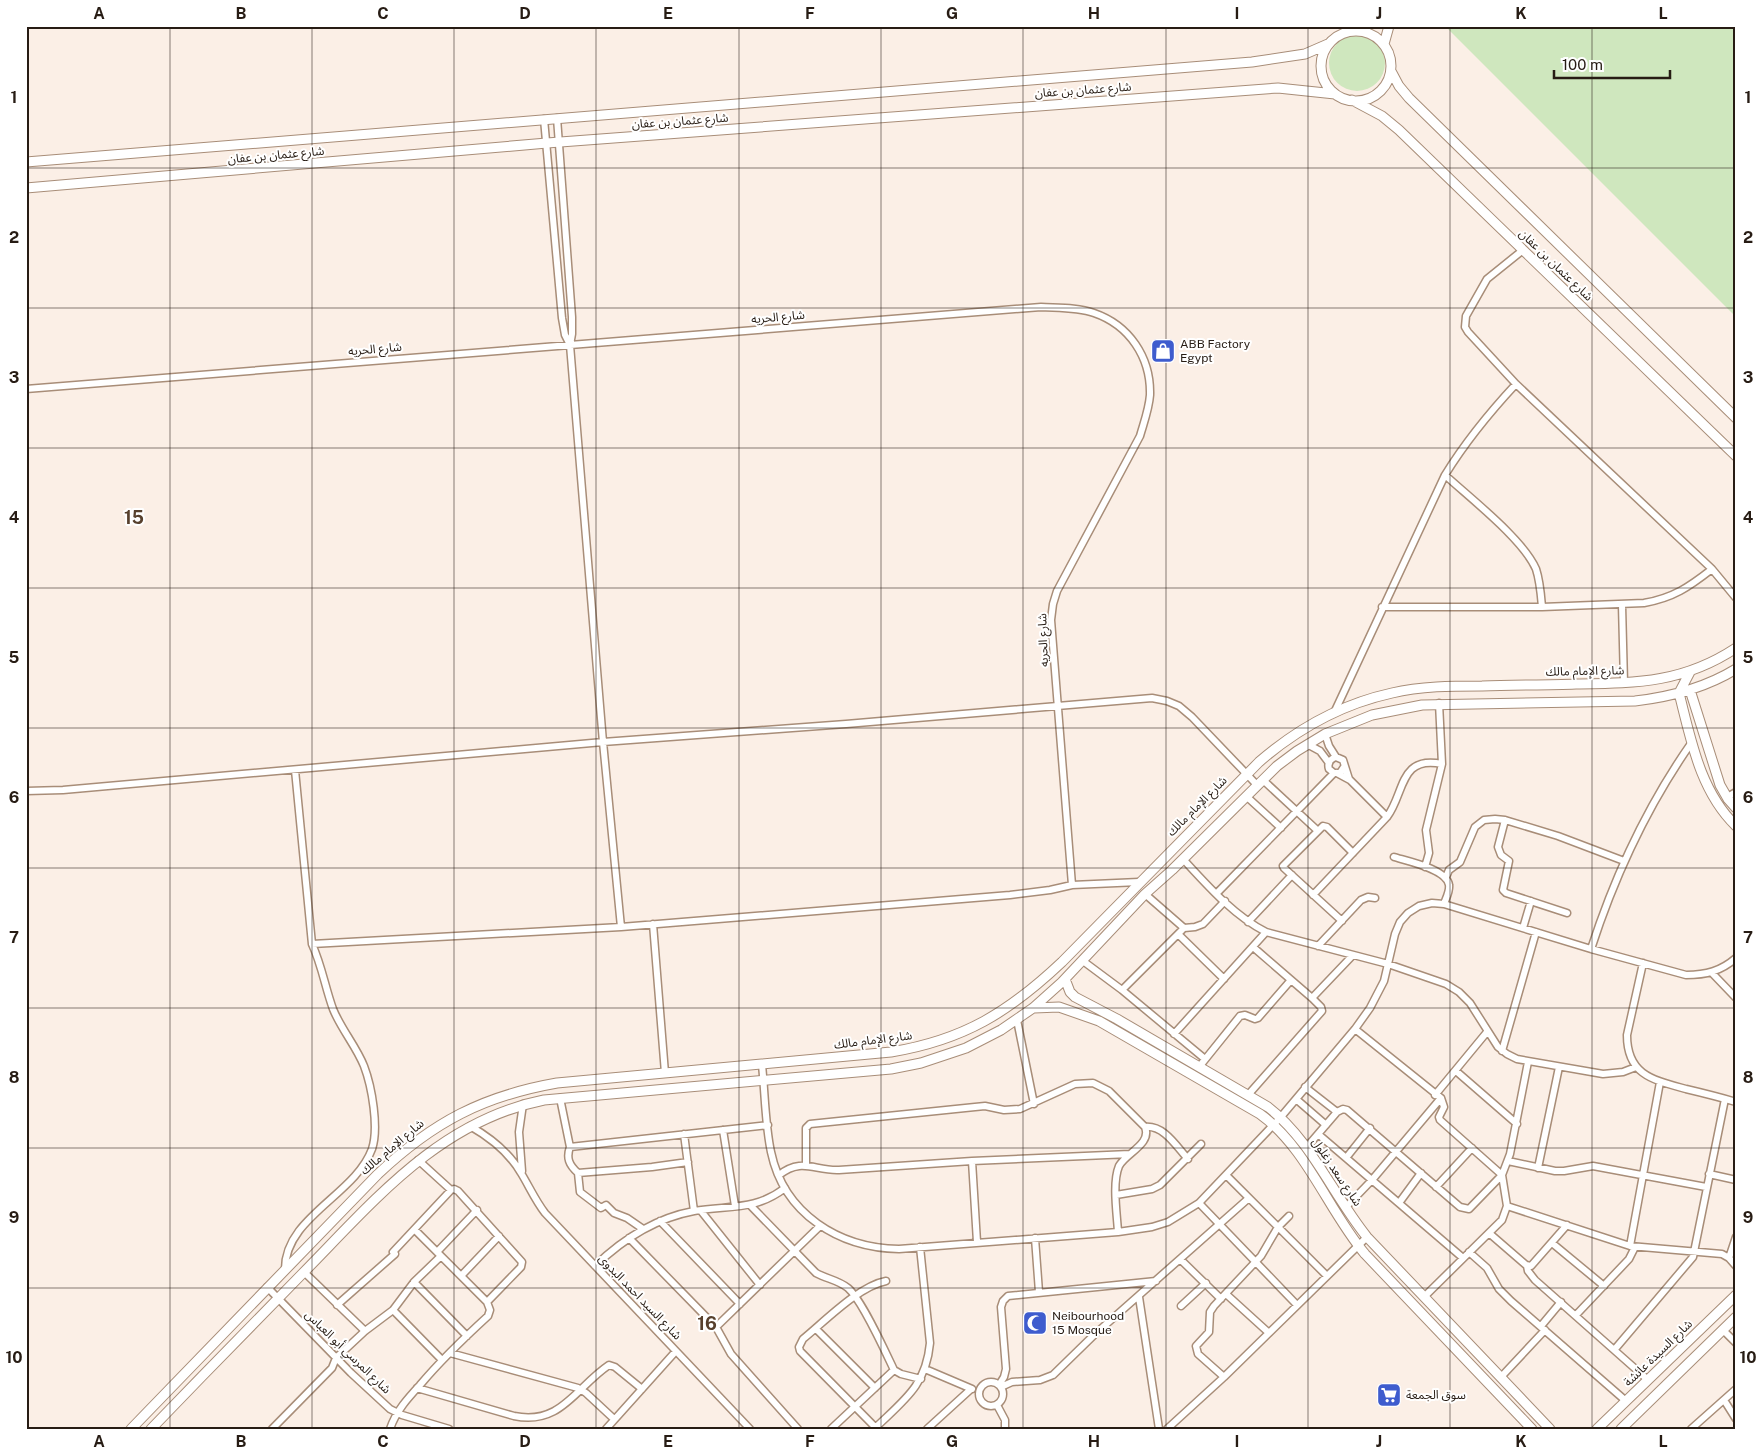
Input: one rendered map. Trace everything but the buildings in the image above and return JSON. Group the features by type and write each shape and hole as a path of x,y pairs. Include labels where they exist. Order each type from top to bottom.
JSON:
{"street":[{"path":"1384,44 1389,26"},
{"path":"1352,29 1375,36 1384,44 1391,60 1391,71 1388,81 1382,90 1363,100 1352,100 1335,94 1327,86 1323,76 1322,60 1328,44 1334,38 1352,29"},
{"name":"شارع عثمان بن عفان","path":"26,162 1252,62 1305,54 1328,44"},
{"name":"شارع عثمان بن عفان","path":"1391,71 1399,86 1409,98 1736,418"},
{"name":"شارع عثمان بن عفان","path":"26,188 546,143 1278,88 1335,94"},
{"name":"شارع عثمان بن عفان","path":"1352,100 1382,116 1399,130 1736,456"},
{"path":"557,118 572,317 570,345 603,742 621,927"},
{"path":"544,119 562,318 565,335 570,345"},
{"path":"1523,250 1487,279 1466,316 1464,322 1468,332 1516,384 1712,569 1736,598"},
{"name":"شارع الحريه","path":"26,389 1041,307 1068,308 1094,312 1117,325 1132,338 1141,354 1150,394 1147,415 1140,436 1057,591 1053,604 1051,620 1072,885"},
{"path":"1334,713 1444,475 1480,424 1516,384"},
{"path":"1444,475 1520,545 1530,558 1536,571 1542,607"},
{"path":"1382,608 1622,605 1661,600 1677,594 1712,569"},
{"path":"1622,605 1624,683"},
{"name":"شارع الإمام مالك","path":"131,1429 391,1161 420,1138 458,1114 498,1097 531,1087 557,1083 762,1065 910,1049 946,1039 998,1015 1031,991 1062,962 1246,774 1287,739 1334,713 1359,702 1392,692 1432,687 1651,681 1690,672 1736,648"},
{"path":"151,1429 388,1187 418,1160 470,1126 494,1114 523,1104 560,1098 891,1069 922,1063 966,1048 1017,1020 1033,1008 1065,979 1145,894 1172,870 1260,782 1286,758 1325,734 1356,720 1389,710 1439,703 1635,701 1690,690 1736,669"},
{"path":"1690,672 1679,693 1692,742 1709,792 1736,826"},
{"path":"1690,690 1714,770 1726,797 1736,808"},
{"path":"26,791 63,790 603,742 1152,698 1179,706 1192,717 1246,774 1260,782 1298,812 1318,831"},
{"path":"1425,867 1429,852 1426,830 1442,764 1439,703"},
{"path":"1325,734 1328,746 1336,757 1343,760 1344,768 1350,780"},
{"path":"1591,949 1608,899 1624,861 1653,803 1692,742"},
{"path":"1307,744 1320,751 1328,763 1329,769 1350,780 1387,817"},
{"path":"1328,763 1336,757"},
{"path":"1313,896 1387,817 1407,772 1418,764 1425,762 1442,764"},
{"path":"1217,893 1336,773 1340,773 1344,768"},
{"path":"285,1270 287,1249 297,1234 360,1169 372,1148 374,1136 371,1095 364,1067 338,1020 312,944 295,770"},
{"path":"1726,797 1736,792"},
{"path":"1246,796 1282,828"},
{"path":"1446,877 1449,870 1460,862 1472,832 1479,823 1489,819 1505,820 1558,836 1624,861"},
{"path":"1505,820 1498,847 1501,855 1509,862 1502,889 1506,893 1567,912"},
{"path":"1342,921 1313,896 1283,865 1322,826 1326,827 1354,852"},
{"path":"1190,831 1191,838 1201,840"},
{"path":"1394,857 1425,867 1446,877 1449,883 1449,890 1444,904"},
{"path":"1161,860 1165,859 1172,862 1172,870"},
{"path":"1183,859 1210,889 1217,893 1248,922 1266,932 1388,964 1453,988 1470,1003 1493,1042 1502,1051 1517,1059 1603,1074 1623,1072 1636,1067"},
{"path":"1248,922 1292,875"},
{"path":"312,944 621,927 1010,895 1072,885 1139,882"},
{"path":"1145,894 1184,928"},
{"path":"1318,946 1361,900 1368,897 1375,898"},
{"path":"1122,990 1184,928 1202,924 1225,901"},
{"path":"1523,928 1531,901"},
{"path":"762,1065 770,1150 778,1174 785,1188 801,1209 820,1226 841,1238 868,1247 900,1249 1118,1232 1168,1222 1199,1203 1277,1121 1355,1029 1378,995 1400,922 1408,913 1419,906 1432,903 1444,904 1591,949 1686,975 1712,973 1736,958"},
{"path":"653,924 665,1073"},
{"path":"1174,1034 1266,932"},
{"path":"1502,1051 1536,932"},
{"path":"1178,934 1224,979"},
{"path":"1248,1095 1322,1012 1322,1008 1312,998 1253,946"},
{"path":"1312,998 1352,955"},
{"path":"1083,961 1122,990 1205,1059"},
{"path":"1643,963 1627,1035 1628,1051 1636,1067 1651,1079 1736,1102"},
{"path":"1712,973 1736,998"},
{"name":"شارع سعد زغلول","path":"1065,979 1067,986 1075,997 1117,1019 1268,1107 1358,1246 1531,1428"},
{"path":"1199,1067 1240,1016 1245,1015 1254,1019 1258,1018 1291,980"},
{"name":"شارع سعد زغلول","path":"1033,1008 1059,1007 1099,1021 1252,1109 1291,1128 1367,1237 1550,1429"},
{"path":"1017,1020 1034,1104"},
{"path":"1355,1029 1438,1097 1444,1107 1439,1116 1440,1120 1502,1174 1507,1206 1502,1220 1424,1297"},
{"path":"1346,1208 1372,1180 1488,1032"},
{"path":"1306,1148 1337,1112 1343,1109 1347,1110 1396,1150 1436,1187 1460,1206 1469,1209 1502,1174 1508,1161 1528,1062"},
{"path":"1538,1168 1559,1067"},
{"path":"1456,1071 1517,1124"},
{"path":"1576,1314 1629,1259 1660,1082"},
{"path":"806,1165 806,1128 810,1124 985,1106 1013,1110 1034,1104 1075,1084 1093,1083 1110,1090 1145,1127 1147,1133 1146,1139 1119,1167 1116,1180 1118,1232"},
{"path":"1305,1087 1337,1112"},
{"path":"560,1098 570,1147 568,1154 569,1166 578,1173 688,1162"},
{"path":"1296,1099 1326,1124"},
{"path":"1615,1349 1689,1263 1695,1251 1706,1187 1725,1099"},
{"name":"شارع السيد احمد البدوى","path":"522,1175 519,1147 520,1118 523,1104"},
{"path":"570,1147 768,1125"},
{"name":"شارع السيد احمد البدوى","path":"470,1126 500,1146 514,1162 545,1213 750,1429"},
{"path":"1145,1127 1151,1127 1163,1132 1188,1159"},
{"path":"1346,1158 1370,1128"},
{"path":"723,1130 735,1206"},
{"path":"684,1134 698,1211 760,1285"},
{"path":"1318,1134 1464,1258"},
{"path":"1116,1195 1156,1188 1188,1159 1201,1144"},
{"path":"1436,1187 1472,1148"},
{"path":"778,1174 796,1165 838,1170 972,1161 1130,1154"},
{"path":"418,1160 452,1190 458,1191 522,1262 522,1266 487,1302"},
{"path":"972,1161 977,1242"},
{"path":"1508,1161 1538,1168 1564,1171 1593,1166 1706,1187"},
{"path":"578,1173 580,1192 601,1208 606,1206 614,1213 627,1218 643,1229"},
{"path":"1399,1203 1420,1173"},
{"path":"1709,1174 1736,1180"},
{"path":"1226,1175 1327,1276"},
{"path":"595,1266 617,1246 643,1229 660,1222 698,1211 750,1205 775,1196 785,1188"},
{"path":"337,1304 395,1254 393,1252 452,1190"},
{"path":"1156,1281 1012,1295 1006,1298 1000,1310 1006,1369 1000,1386 1003,1397 997,1405 990,1406 984,1404 980,1398 979,1391 989,1382 1000,1386 1012,1382 1045,1379 1053,1375 1249,1198"},
{"path":"1199,1203 1297,1305"},
{"path":"750,1205 816,1273 841,1283 856,1296 894,1370 920,1379"},
{"path":"1507,1206 1632,1246 1722,1254 1729,1258 1736,1266"},
{"path":"272,1429 332,1368 336,1358 365,1331 393,1310 414,1282 477,1210"},
{"path":"1224,1377 1198,1354 1195,1349 1196,1346 1209,1332 1210,1312 1256,1262 1267,1248 1278,1227 1288,1216"},
{"path":"660,1222 740,1304"},
{"path":"1527,1266 1534,1265 1567,1225"},
{"path":"716,1327 820,1226"},
{"path":"390,1429 396,1413 417,1388 442,1360 490,1313 490,1306 487,1302 415,1230"},
{"path":"1489,1233 1527,1266 1531,1276 1648,1380"},
{"path":"461,1276 499,1236"},
{"path":"1167,1429 1224,1377 1367,1237"},
{"path":"629,1238 716,1327 731,1354 798,1429"},
{"path":"1035,1238 1039,1292"},
{"path":"1729,1258 1735,1241"},
{"path":"1552,1243 1604,1286"},
{"path":"886,1281 869,1286 800,1343 800,1352 876,1428 909,1395 925,1369 930,1343 920,1247"},
{"path":"1469,1252 1491,1273 1499,1289 1626,1400"},
{"path":"1180,1259 1206,1283 1268,1333"},
{"path":"304,1272 365,1331"},
{"path":"414,1282 467,1336"},
{"path":"1181,1306 1206,1283"},
{"name":"شارع المرسي أبو العباس","path":"267,1288 367,1389 396,1413 449,1429"},
{"name":"شارع السيدة عائشة","path":"1597,1429 1736,1295"},
{"path":"1139,1297 1159,1429"},
{"path":"1501,1377 1543,1328 1561,1302"},
{"path":"393,1310 442,1360"},
{"path":"1621,1429 1736,1317"},
{"path":"816,1329 875,1388"},
{"path":"1723,1330 1736,1343"},
{"path":"1698,1331 1710,1342"},
{"path":"606,1429 676,1351"},
{"path":"450,1353 581,1389 614,1419"},
{"path":"417,1388 514,1416 530,1418 553,1412 560,1408 607,1366 611,1365 642,1388"},
{"path":"925,1369 979,1391"},
{"path":"831,1429 894,1370"},
{"path":"927,1429 971,1388"},
{"path":"1691,1429 1736,1389"},
{"path":"1724,1400 1736,1419"},
{"path":"997,1405 1005,1420 1005,1429"},
{"path":"1531,1428 1541,1419"}],"green space":[{"path":"1445,26 1736,26 1736,317"},
{"path":"1357,35 1368,37 1377,43 1383,52 1385,63 1383,74 1377,83 1368,89 1357,91 1346,89 1337,83 1331,74 1329,63 1331,52 1337,43 1346,37"}],"place":[{"name":"ABB Factory Egypt","path":"1163,351"},
{"name":"Neibourhood 15 Mosque","path":"1035,1323"},
{"name":"سوق الجمعة","path":"1389,1395"}],"district":[{"name":"15","path":"134,517"},
{"name":"16","path":"707,1323"}]}
